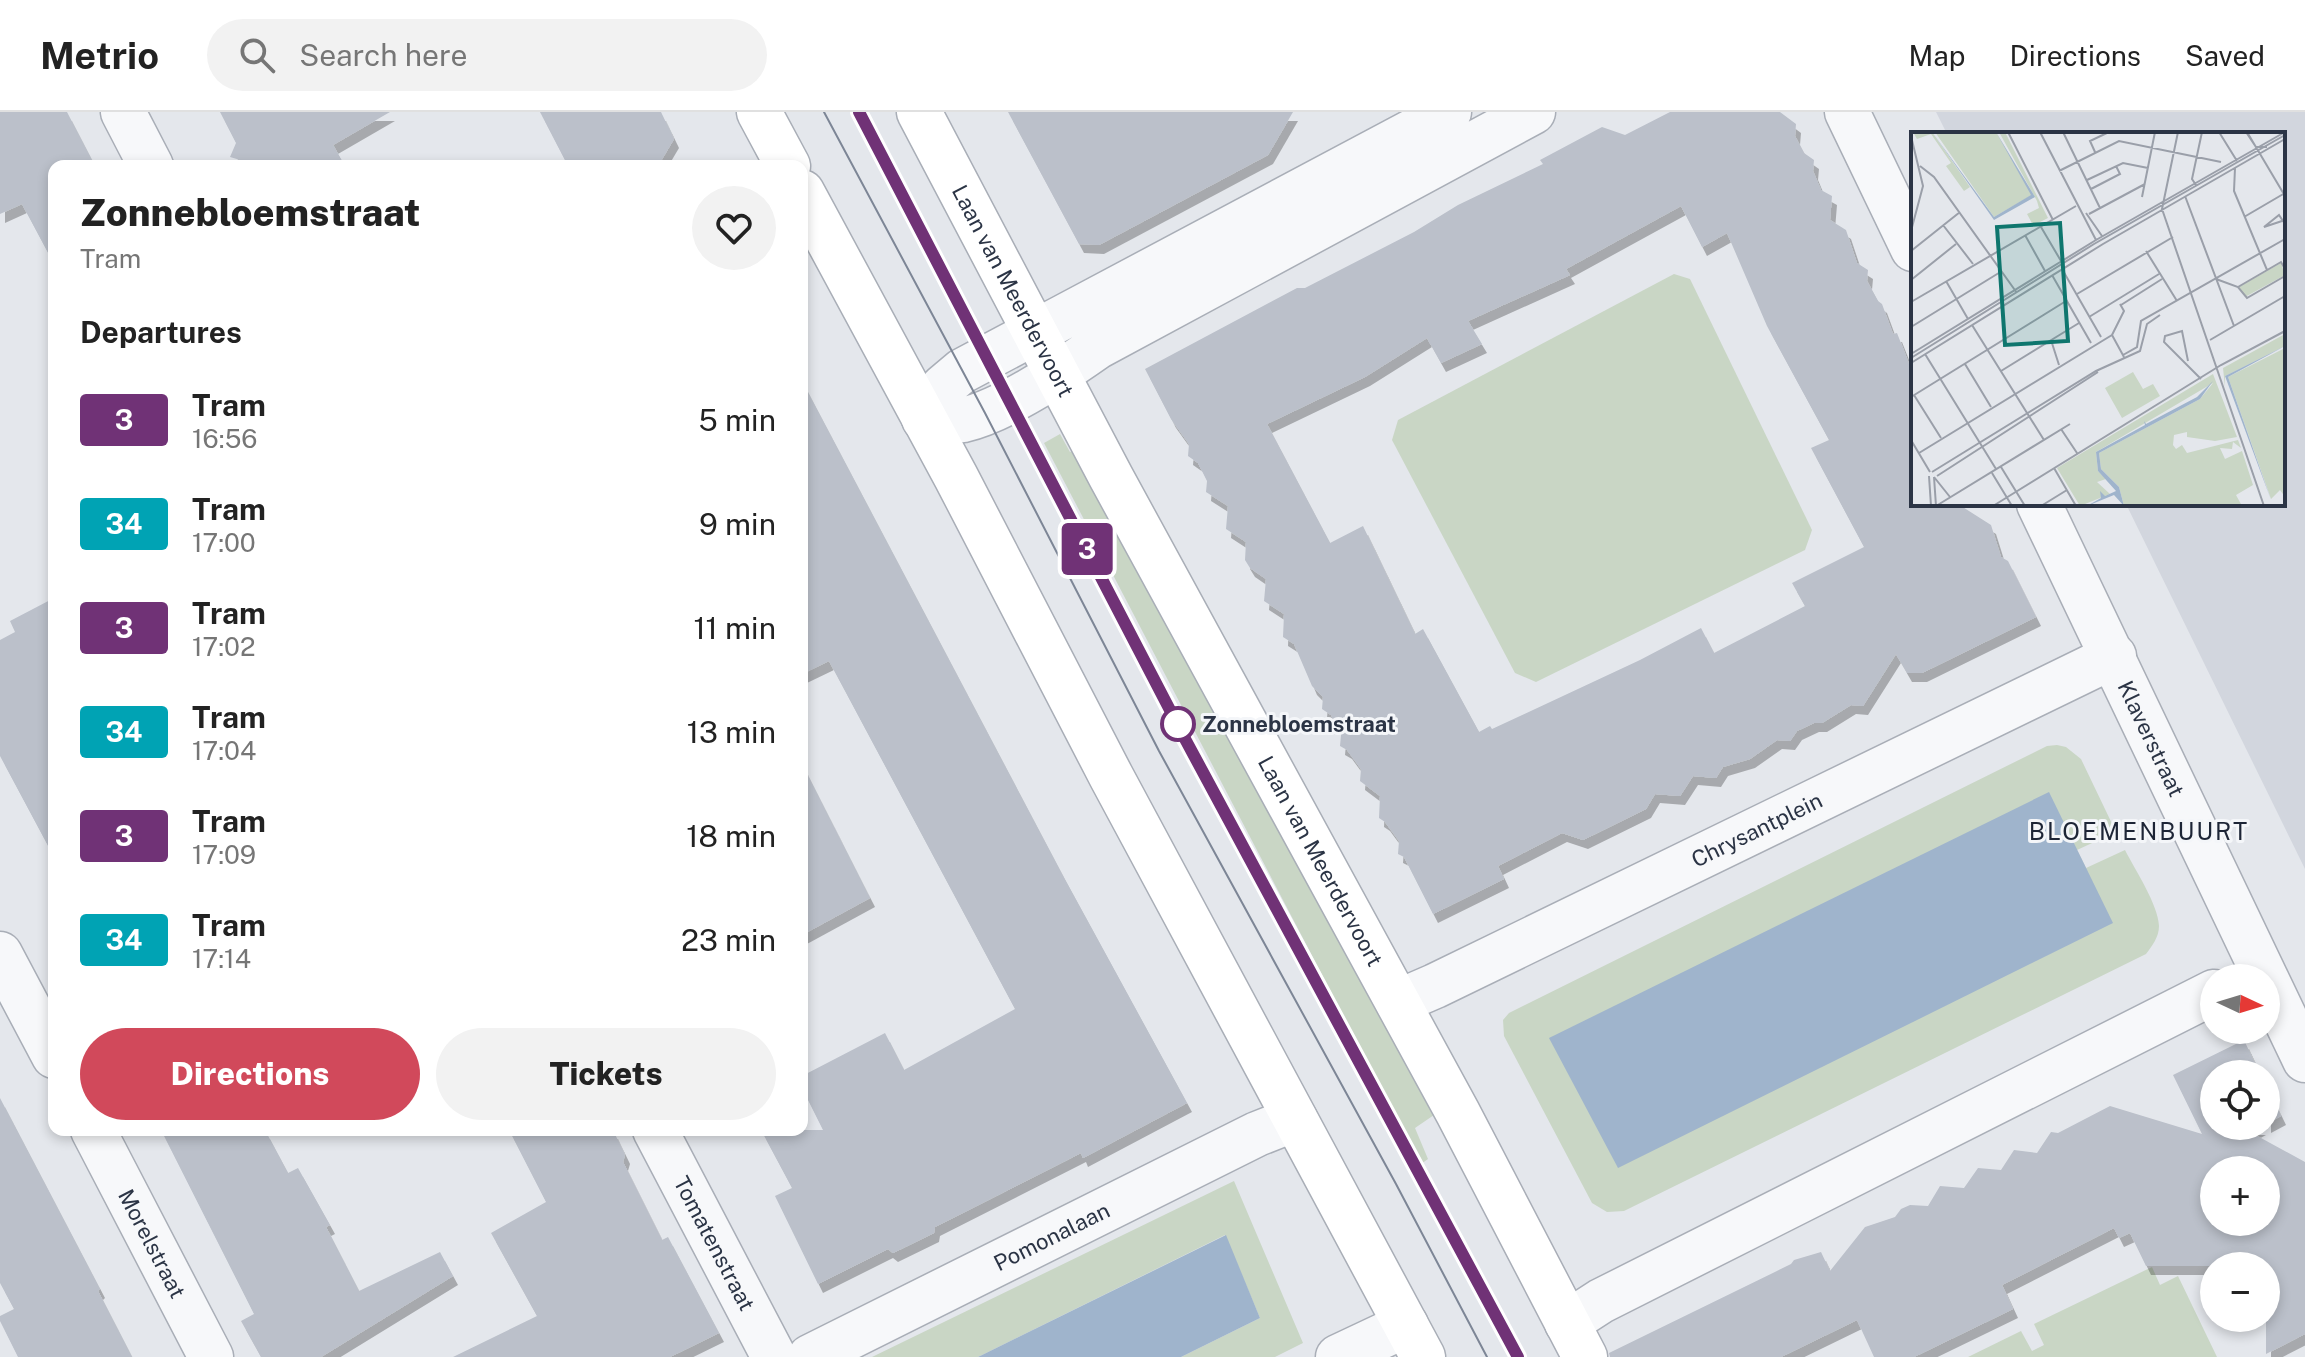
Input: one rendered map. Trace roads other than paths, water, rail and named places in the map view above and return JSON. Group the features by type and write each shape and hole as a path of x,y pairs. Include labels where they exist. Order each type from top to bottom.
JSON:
{"street":[{"path":"123,112 148,160"},
{"path":"759,112 785,160"},
{"name":"Laan van Meerdervoort","path":"919,112 1111,477 1398,1002 1576,1340"},
{"path":"924,419 943,387 962,371 1443,124 1533,112"},
{"path":"1847,112 1911,245"},
{"path":"924,419 960,420 985,413 1058,374 1443,124"},
{"path":"808,203 1414,1341 1338,1357"},
{"name":"Klaverstraat","path":"2040,506 2114,656 2249,964"},
{"name":"Chrysantplein","path":"1398,1002 2114,656"},
{"path":"0,954 30,1030"},
{"path":"1576,1340 1601,1301 2200,999"},
{"name":"Klaverstraat","path":"2280,1018 2305,1060"},
{"name":"Pomonalaan","path":"810,1357 1257,1134 1295,1119"},
{"name":"Morelstraat","path":"96,1136 211,1357"},
{"name":"Tomatenstraat","path":"658,1136 774,1357"}],"water":[{"path":"2049,792 2113,923 1618,1168 1549,1038"},
{"path":"1226,1235 1260,1318 1181,1357 978,1357"}],"tram line":[{"path":"824,112 985,413 1159,751 1487,1357"},
{"path":"859,112 1184,737 1517,1357"},
{"name":"3","path":"859,112 1184,737 1518,1357"}],"place":[{"name":"Zonnebloemstraat","path":"1178,724"}],"district":[{"name":"BLOEMENBUURT","path":"2139,831"}]}
